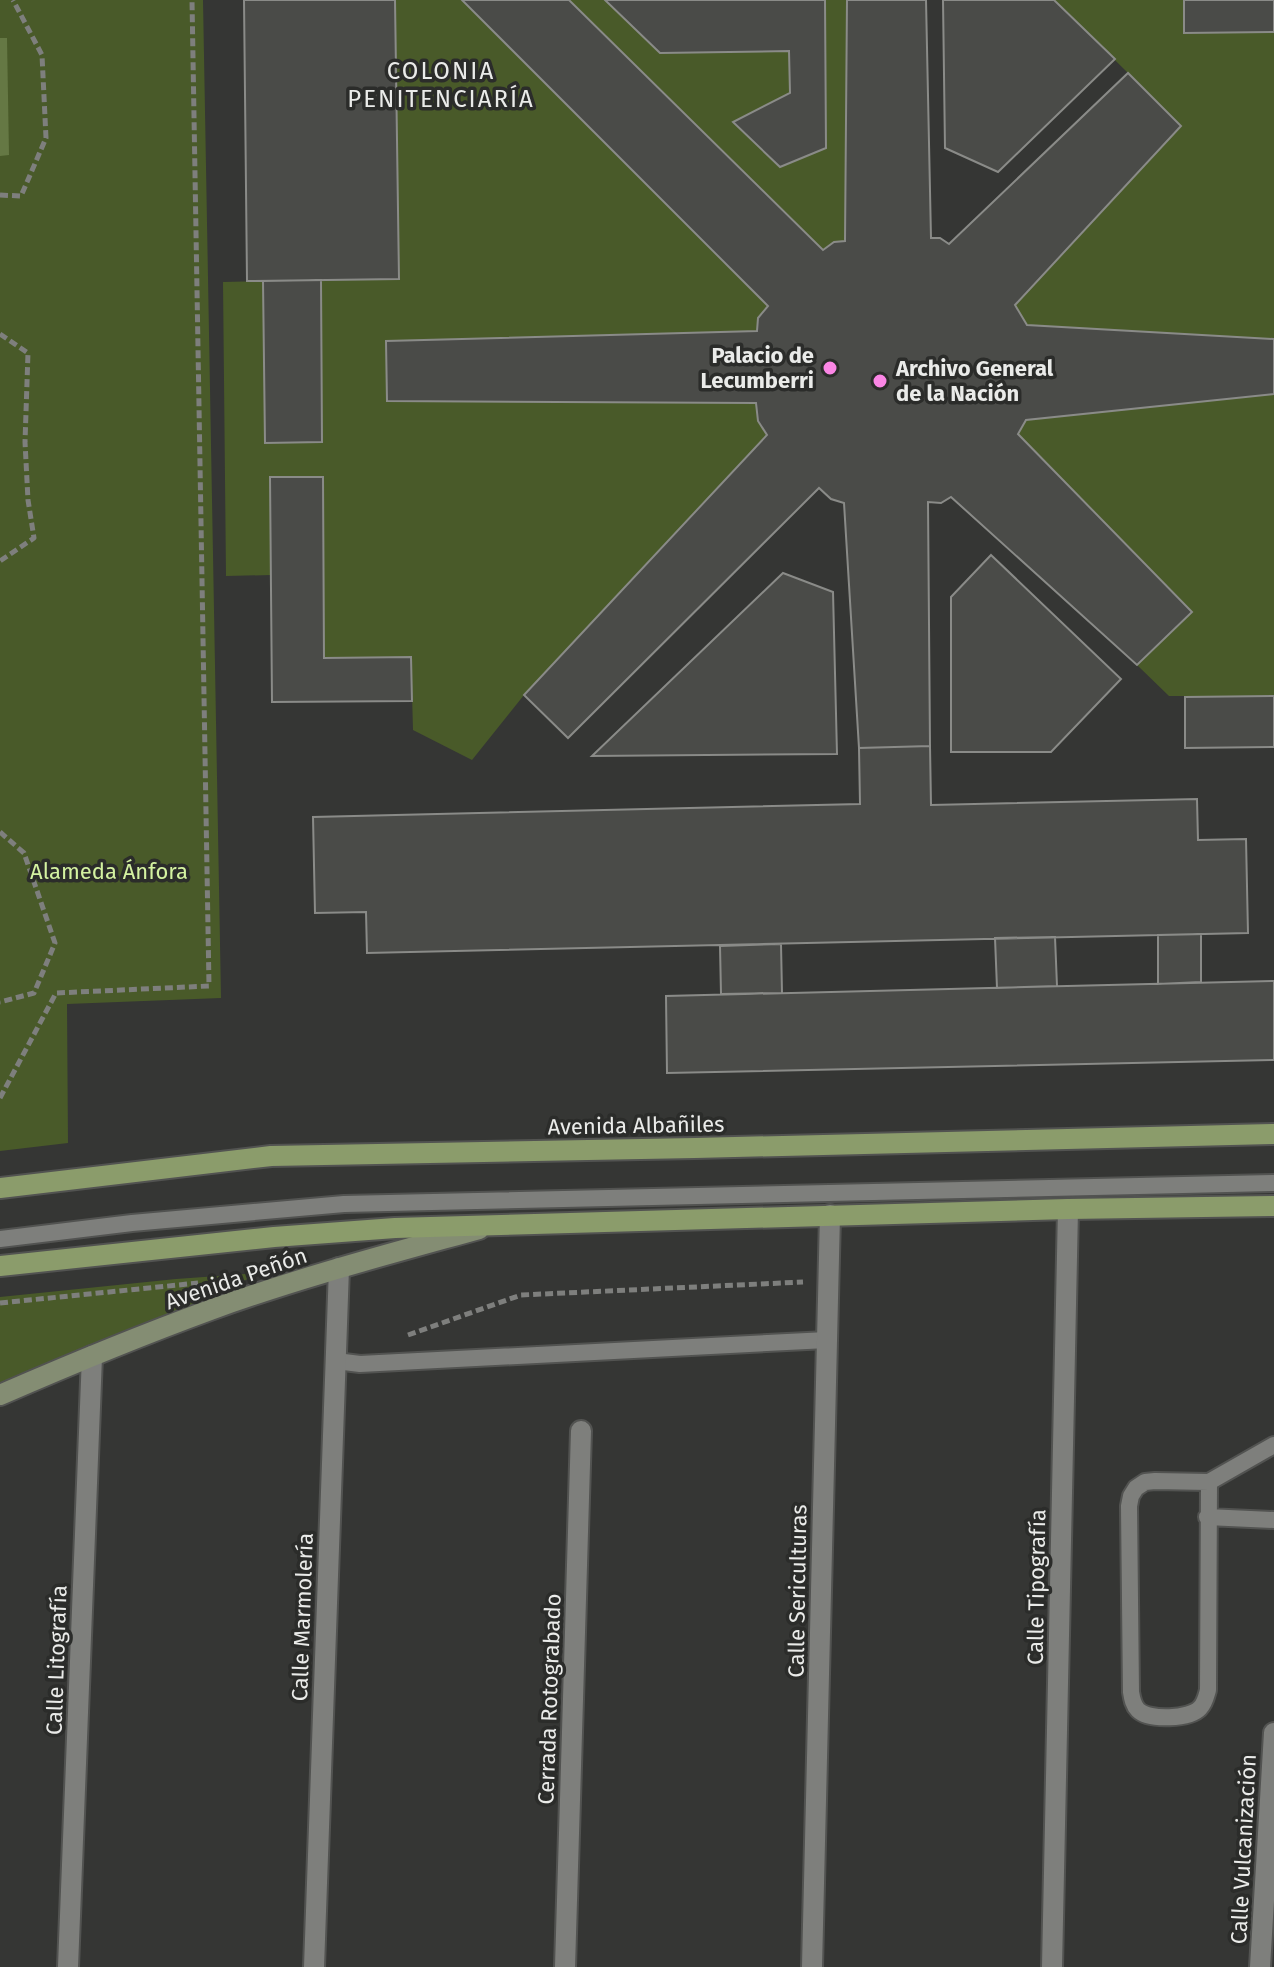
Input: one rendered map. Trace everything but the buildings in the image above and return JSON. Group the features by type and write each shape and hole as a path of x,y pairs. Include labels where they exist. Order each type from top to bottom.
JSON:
{"main road":[{"name":"Avenida Albañiles","path":"0,1188 271,1156 1274,1134"},
{"path":"0,1266 395,1228 1274,1206"}],"street":[{"name":"Calle Tipografía","path":"1052,1967 1068,1209"},
{"name":"Calle Sericulturas","path":"812,1967 830,1215"},
{"name":"Avenida Peñón","path":"0,1395 212,1309 339,1268 495,1225"},
{"name":"Calle Marmolería","path":"314,1967 339,1268"},
{"name":"Calle Litografía","path":"68,1967 92,1356"},
{"name":"Cerrada Rotograbado","path":"565,1967 581,1431"},
{"name":"Calle Vulcanización","path":"1260,1967 1274,1733"}],"lane":[{"path":"0,1239 132,1223 344,1204 1274,1183"},
{"path":"336,1361 360,1364 827,1340"},
{"path":"1209,1482 1206,1700 1193,1714 1147,1715 1138,1710 1131,1692 1131,1496 1145,1482 1209,1482 1274,1445"},
{"path":"1207,1517 1274,1520"}],"path":[{"path":"0,195 21,196 46,138 42,55 13,0"},
{"path":"0,1098 56,993 209,986 192,0"},
{"path":"0,334 28,353 25,442 28,500 34,538 0,561"},
{"path":"0,832 24,853 55,943 34,993 0,1002"},
{"path":"407,1335 521,1295 828,1281"},
{"path":"0,1303 202,1283"}],"green space":[{"name":"Alameda Ánfora","path":"0,0 203,0 221,998 67,1004 68,1143 0,1151"},
{"path":"395,0 462,0 768,306 758,318 757,331 386,341 756,403 758,421 767,435 524,695 472,760 413,730 411,657 324,658 323,477 270,477 271,575 226,576 223,282 263,281 265,443 322,442 321,280 399,279"},
{"path":"569,0 847,0 845,241 834,242 823,250"},
{"path":"1054,0 1184,0 1184,33 1274,32 1274,339 1027,325 1015,305 1128,73"},
{"path":"1274,394 1274,696 1169,696 1137,665 1018,434 1026,420"},
{"path":"260,1273 186,1309 0,1388 0,1297"}],"shaded area":[{"path":"0,38 7,38 9,155 0,156"}],"place":[{"name":"Palacio de Lecumberri","path":"830,368"},
{"name":"Archivo General de la Nación","path":"880,381"}],"district":[{"name":"COLONIA PENITENCIARÍA","path":"441,85"}]}
